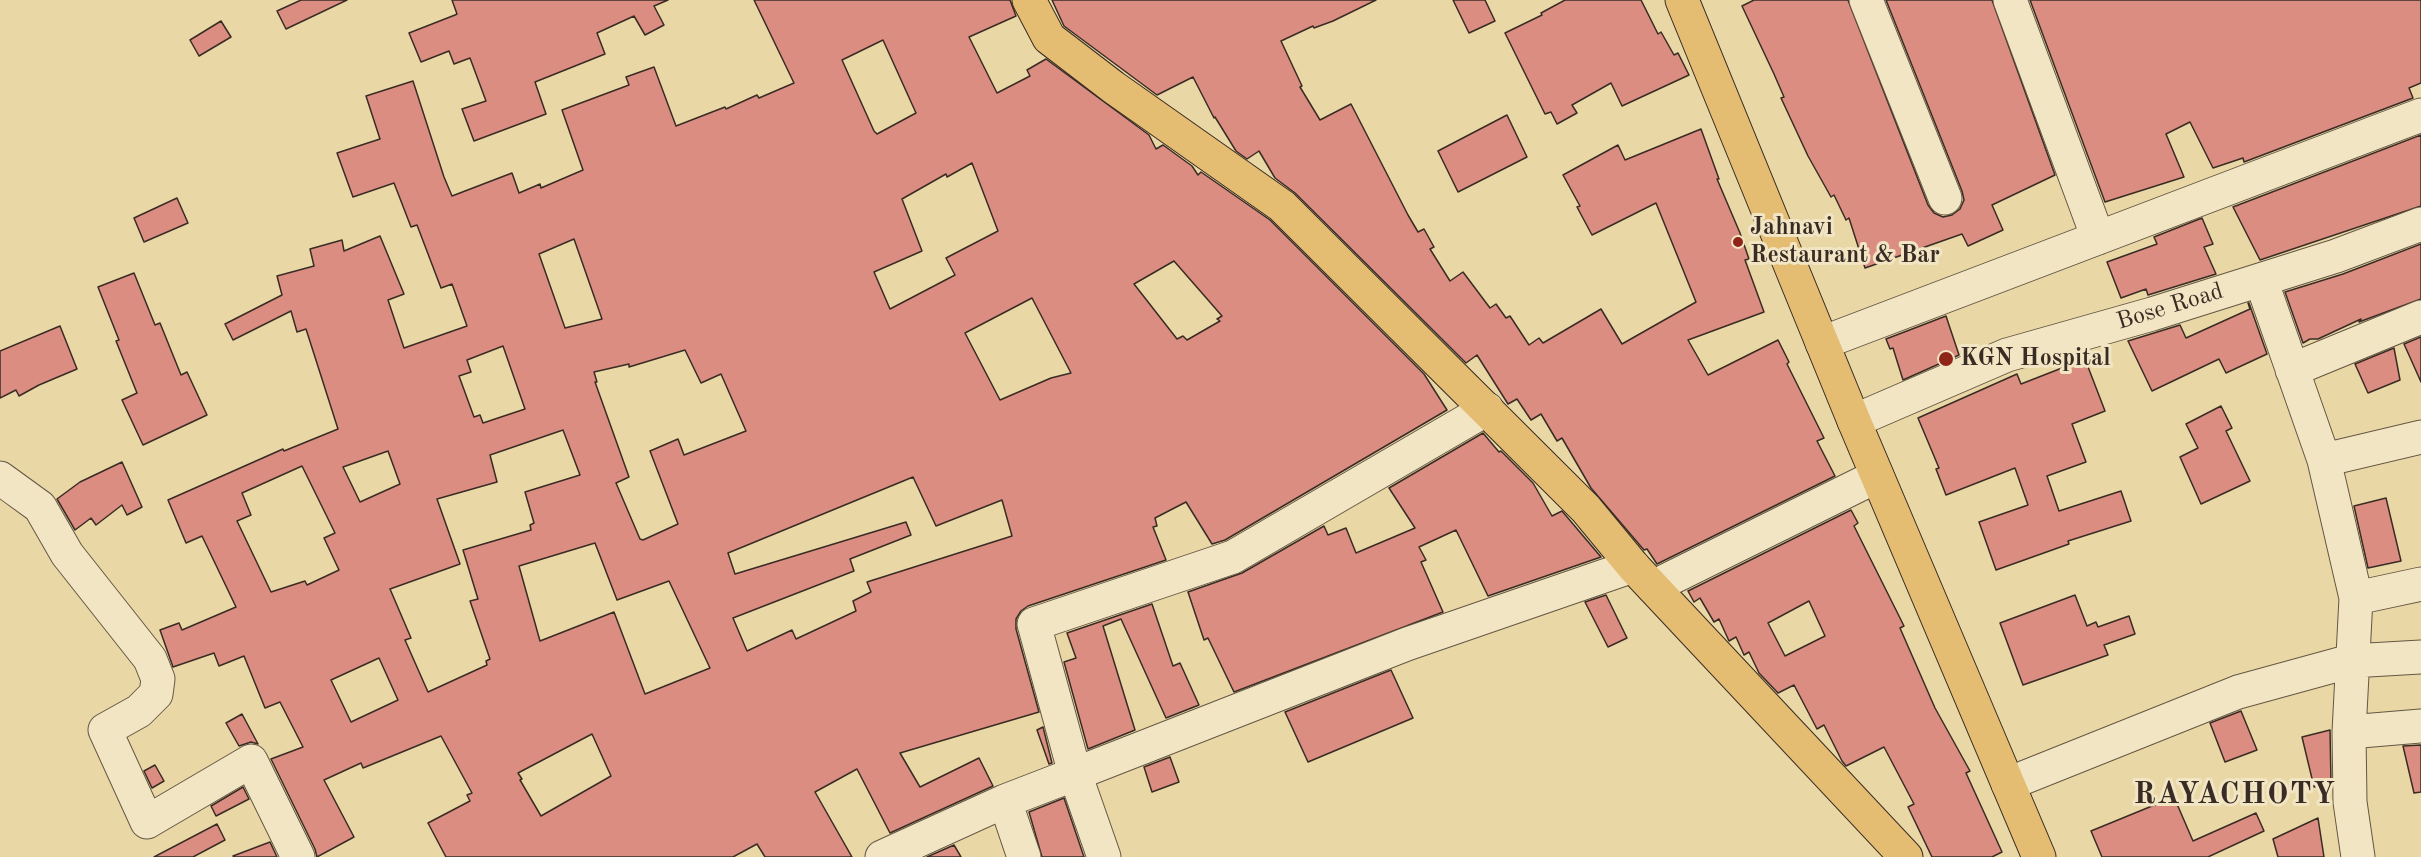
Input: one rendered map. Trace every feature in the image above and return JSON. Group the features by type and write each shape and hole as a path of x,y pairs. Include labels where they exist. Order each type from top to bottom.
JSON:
{"main road":[{"path":"1029,0 1049,38 1113,87 1282,206 1586,509 1643,576 1906,857"},
{"path":"1682,0 1854,421 2039,857"}],"street":[{"path":"1866,0 1945,198"},
{"path":"2010,0 2098,238"},
{"path":"1822,343 2421,115"},
{"name":"Bose Road","path":"1854,421 2007,355 2336,256 2421,224"},
{"path":"2260,280 2324,460 2356,598 2349,732 2350,802 2358,857"},
{"path":"2292,370 2421,317"},
{"path":"1104,857 1075,774 1034,624 1233,557 1487,409"},
{"path":"2324,460 2421,437"},
{"path":"882,857 1005,801 1407,644 1643,576 1877,476"},
{"path":"0,478 40,507 67,554 150,659 158,679 156,694 139,711 105,730 147,822 251,761 298,857"},
{"path":"2356,598 2421,584"},
{"path":"2008,784 2238,692 2351,661 2421,657"},
{"path":"2349,732 2421,726"},
{"path":"1005,801 1024,857"}],"building":[{"path":"301,0 347,0 286,29 277,11"},
{"path":"452,0 668,0 654,6 664,25 645,35 634,16 597,33 605,54 535,82 546,114 474,141 462,109 486,101 470,58 454,64 449,51 421,62 409,33 457,14"},
{"path":"754,0 1010,0 1016,16 969,37 997,93 1030,76 1027,70 1046,59 1149,135 1156,149 1163,145 1192,166 1198,175 1201,172 1270,220 1424,374 1447,410 1225,540 1212,544 1186,502 1155,518 1157,526 1153,527 1166,560 1028,606 1021,611 1016,619 1016,629 1039,712 900,753 920,787 979,758 993,786 890,833 857,769 815,792 852,857 765,857 757,844 733,857 446,857 428,823 470,801 467,795 472,793 441,736 363,768 361,763 324,780 354,837 317,857 271,759 303,747 280,702 265,708 244,656 219,666 214,653 173,667 160,630 179,623 182,630 236,607 202,536 186,543 168,500 283,449 284,451 338,429 306,329 297,332 291,311 233,340 225,324 282,295 277,276 314,266 310,249 342,240 344,251 380,236 404,294 388,300 404,348 467,326 452,284 441,288 417,225 411,227 394,183 353,197 337,153 380,139 366,96 413,81 452,196 512,173 519,193 540,184 541,188 583,170 562,110 629,85 626,77 654,67 676,126 725,107 726,109 757,95 759,98 794,83","holes":["883,40 916,113 877,134 842,60","972,163 998,231 946,258 955,275 890,309 874,272 922,251 902,199 946,174 947,177","574,239 602,319 565,328 539,254","1174,261 1222,316 1217,319 1220,321 1187,340 1183,336 1177,339 1134,284","1032,298 1071,373 1051,378 1000,400 965,333","503,346 525,409 483,423 480,415 474,417 459,376 471,372 467,360","685,350 701,383 721,374 746,431 684,455 678,439 650,451 678,524 643,540 640,539 616,483 629,477 595,382 597,382 594,372 629,364 629,367","563,430 580,475 525,492 534,523 530,525 531,530 463,550 478,599 470,601 490,659 486,661 487,665 428,692 405,640 411,638 390,589 460,564 437,499 497,482 490,455","388,451 400,484 360,502 343,467","302,466 335,533 324,538 339,570 307,585 305,581 271,592 237,521 251,515 242,493","913,477 936,526 1002,500 1012,536 867,582 871,592 853,601 856,611 796,639 792,630 747,651 733,618 854,571 850,559 911,535 906,522 735,574 728,553","595,543 617,600 669,581 710,668 645,694 614,612 540,641 519,566","379,658 398,700 351,722 331,680","592,734 611,776 541,816 520,780 522,779 518,773"]},
{"path":"1052,0 1376,0 1333,21 1314,28 1313,26 1281,41 1302,86 1300,87 1320,120 1351,104 1408,215 1418,232 1424,229 1434,247 1430,249 1450,281 1463,272 1490,308 1496,304 1506,318 1510,316 1529,345 1539,338 1543,343 1601,309 1622,344 1696,302 1656,203 1592,235 1577,207 1580,206 1563,175 1618,145 1625,160 1701,129 1719,179 1717,179 1749,259 1745,260 1764,312 1688,340 1708,375 1778,340 1789,362 1787,364 1824,438 1817,441 1835,476 1657,564 1647,549 1644,550 1591,488 1562,438 1557,441 1541,414 1531,420 1517,399 1508,404 1477,355 1466,363 1295,193 1275,178 1259,151 1247,159 1236,151 1214,118 1193,77 1157,95 1064,26"},
{"path":"1453,0 1485,0 1495,21 1469,33"},
{"path":"1565,0 1641,0 1658,34 1661,32 1674,55 1678,53 1689,75 1622,106 1611,83 1572,105 1577,113 1557,124 1551,112 1545,114 1505,33 1542,15 1541,13"},
{"path":"1754,0 1848,0 1928,205 1934,213 1943,217 1952,215 1960,209 1964,200 1962,191 1886,0 1992,0 2055,175 1992,205 2003,230 1968,246 1962,234 1865,268 1849,218 1846,220 1834,195 1831,197 1808,156 1781,98 1784,97 1774,74 1742,6"},
{"path":"2030,0 2421,0 2421,83 2409,88 2413,98 2244,162 2243,158 2213,168 2190,122 2166,134 2184,177 2105,202"},
{"path":"221,21 231,37 199,56 190,40"},
{"path":"1507,115 1527,157 1458,192 1438,151"},
{"path":"2421,135 2421,206 2260,260 2233,207"},
{"path":"177,198 188,223 144,242 134,218"},
{"path":"2202,218 2213,244 2204,247 2216,274 2148,295 2146,289 2121,298 2107,262 2157,244 2154,237"},
{"path":"2421,244 2421,299 2359,322 2361,319 2318,339 2310,339 2303,343 2285,292 2343,274"},
{"path":"134,273 155,325 160,323 181,375 187,372 207,415 143,445 122,400 137,393 98,287"},
{"path":"2248,303 2267,354 2226,373 2219,359 2152,391 2128,341 2180,325 2186,338 2250,309"},
{"path":"1946,316 1959,355 1903,380 1893,348 1890,349 1886,339"},
{"path":"60,326 77,369 19,396 16,390 0,398 0,351"},
{"path":"2421,337 2421,382 2404,344"},
{"path":"2394,348 2400,380 2368,393 2355,364"},
{"path":"2085,359 2105,411 2072,424 2086,462 2047,476 2059,511 2121,491 2131,521 2068,541 2069,544 1996,570 1979,522 2028,505 2015,468 1946,495 1936,469 1939,468 1918,418 2017,374 2021,384"},
{"path":"2221,406 2232,428 2226,431 2250,481 2201,504 2180,457 2198,448 2186,424"},
{"path":"1483,433 1499,452 1501,451 1533,483 1552,516 1562,511 1601,557 1488,596 1456,530 1419,547 1426,560 1421,562 1443,612 1234,692 1208,638 1204,640 1188,592 1242,573 1324,526 1328,535 1346,528 1356,553 1415,528 1389,488"},
{"path":"122,462 142,507 127,515 122,505 96,525 91,518 75,530 57,499 80,482"},
{"path":"2386,498 2401,561 2368,568 2354,506"},
{"path":"1851,510 1858,523 1854,526 1904,626 1900,628 1935,708 1970,771 1966,773 2002,852 1992,857 1932,857 1908,807 1914,804 1884,747 1846,766 1824,725 1817,729 1794,685 1778,693 1759,673 1749,652 1744,655 1736,637 1729,641 1719,619 1714,622 1700,598 1694,602 1688,591","holes":["1809,601 1825,636 1785,656 1768,623"]},
{"path":"1606,595 1627,638 1608,647 1585,602"},
{"path":"2075,595 2087,626 2096,622 2098,627 2129,616 2135,634 2104,645 2108,655 2023,685 2000,623"},
{"path":"1152,604 1173,666 1180,663 1199,705 1166,718 1121,619 1103,626 1135,730 1088,749 1064,662 1076,658 1067,633"},
{"path":"1391,670 1413,718 1308,762 1285,712"},
{"path":"2241,711 2257,750 2225,762 2210,723"},
{"path":"242,714 258,744 251,742 239,746 226,723"},
{"path":"1043,727 1052,763 1049,764 1037,730"},
{"path":"2330,730 2331,783 2314,787 2302,737"},
{"path":"2421,745 2421,792 2414,793 2403,746"},
{"path":"1170,757 1179,782 1152,792 1144,767"},
{"path":"155,765 164,781 152,788 144,771"},
{"path":"243,787 249,799 216,816 211,806"},
{"path":"2174,797 2193,841 2256,813 2264,831 2208,857 2102,857 2091,831"},
{"path":"1064,798 1084,857 1042,857 1029,812"},
{"path":"2318,818 2324,857 2278,857 2273,839"},
{"path":"217,824 225,840 193,857 154,857"},
{"path":"270,842 277,857 233,856"},
{"path":"954,845 961,857 927,857"}],"place":[{"name":"Jahnavi Restaurant & Bar","path":"1738,242"},
{"name":"KGN Hospital","path":"1946,359"}],"district":[{"name":"RAYACHOTY","path":"2235,795"}]}
